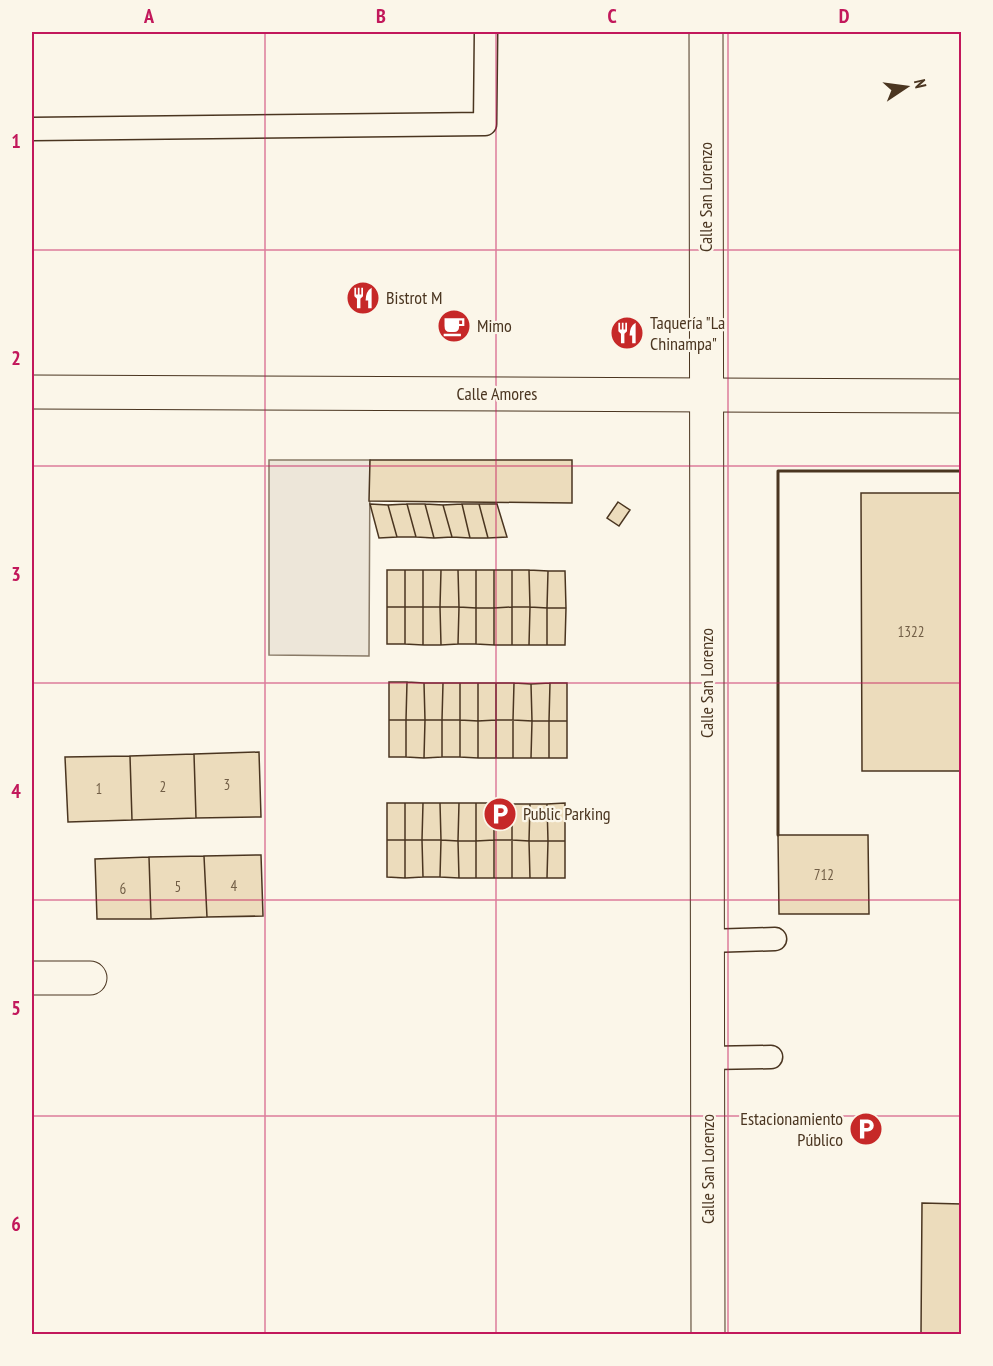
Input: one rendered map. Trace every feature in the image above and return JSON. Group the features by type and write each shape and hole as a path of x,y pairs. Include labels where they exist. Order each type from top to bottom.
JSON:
{"street":[{"name":"Calle San Lorenzo","path":"706,32 708,1335"},
{"name":"Calle Amores","path":"32,392 962,396"},
{"path":"32,978 90,978"}],"lane":[{"path":"32,129 485,124 486,32"},
{"path":"708,940 775,939"},
{"path":"708,1058 771,1057"}],"shaded area":[{"path":"269,460 370,460 369,656 269,655"}],"building":[{"path":"370,460 572,460 572,503 369,501"},
{"path":"861,493 962,493 962,771 862,771"},
{"path":"618,502 630,510 619,526 607,518"},
{"path":"370,504 388,505 397,537 379,538"},
{"path":"407,504 416,537 397,537 388,505"},
{"path":"407,504 425,504 434,538 416,537"},
{"path":"425,504 443,505 452,537 434,538"},
{"path":"462,504 470,538 452,537 443,505"},
{"path":"462,504 479,504 488,538 470,538"},
{"path":"479,504 497,504 507,537 488,538"},
{"path":"387,570 405,570 405,607 387,607"},
{"path":"405,570 423,570 423,607 405,607"},
{"path":"423,570 441,570 440,607 423,607"},
{"path":"441,570 458,570 459,607 440,607"},
{"path":"458,570 476,570 476,608 459,607"},
{"path":"476,570 494,570 494,608 476,608"},
{"path":"494,570 512,570 512,607 494,608"},
{"path":"512,570 529,570 530,607 512,607"},
{"path":"529,570 548,571 547,608 530,607"},
{"path":"548,571 565,571 566,608 547,608"},
{"path":"387,607 405,607 405,644 387,644"},
{"path":"405,607 423,607 423,645 405,644"},
{"path":"423,607 440,607 441,645 423,645"},
{"path":"440,607 459,607 458,644 441,645"},
{"path":"459,607 476,608 476,644 458,644"},
{"path":"512,607 530,607 529,645 512,645"},
{"path":"512,607 512,645 494,645 494,608"},
{"path":"530,607 547,608 547,645 529,645"},
{"path":"476,608 494,608 494,645 476,644"},
{"path":"547,608 566,608 565,645 547,645"},
{"path":"389,682 407,682 406,720 389,720"},
{"path":"407,682 424,683 425,720 406,720"},
{"path":"424,683 443,683 442,720 425,720"},
{"path":"443,683 460,683 460,720 442,720"},
{"path":"460,683 478,683 478,721 460,720"},
{"path":"478,683 496,683 496,720 478,721"},
{"path":"496,683 514,683 513,720 496,720"},
{"path":"514,683 531,684 532,721 513,720"},
{"path":"550,683 549,721 532,721 531,684"},
{"path":"550,683 567,683 567,721 549,721"},
{"path":"389,720 406,720 406,757 389,757"},
{"path":"406,720 425,720 424,758 406,757"},
{"path":"425,720 442,720 442,757 424,758"},
{"path":"442,720 460,720 460,757 442,757"},
{"path":"460,720 478,721 478,758 460,757"},
{"path":"496,720 496,758 478,758 478,721"},
{"path":"496,720 513,720 513,758 496,758"},
{"path":"513,720 532,721 531,758 513,758"},
{"path":"532,721 549,721 549,758 531,758"},
{"path":"549,721 567,721 567,758 549,758"},
{"path":"259,752 261,817 196,818 194,754"},
{"path":"194,754 196,818 132,820 130,756"},
{"path":"130,756 132,820 68,822 65,757"},
{"path":"387,803 405,803 405,840 387,840"},
{"path":"405,803 423,803 422,840 405,840"},
{"path":"423,803 440,803 441,840 422,840"},
{"path":"440,803 459,803 458,841 441,840"},
{"path":"459,803 476,803 476,841 458,841"},
{"path":"476,803 494,803 494,840 476,841"},
{"path":"494,803 512,804 512,840 494,840"},
{"path":"565,803 565,841 548,841 547,804"},
{"path":"512,804 530,804 529,841 512,840"},
{"path":"530,804 547,804 548,841 529,841"},
{"path":"778,835 868,835 869,914 779,914"},
{"path":"387,840 405,840 405,878 387,877"},
{"path":"405,840 422,840 423,877 405,878"},
{"path":"422,840 441,840 440,877 423,877"},
{"path":"441,840 458,841 459,878 440,877"},
{"path":"494,840 494,878 476,878 476,841"},
{"path":"494,840 512,840 512,878 494,878"},
{"path":"512,840 529,841 530,878 512,878"},
{"path":"458,841 476,841 476,878 459,878"},
{"path":"529,841 548,841 547,878 530,878"},
{"path":"548,841 565,841 565,878 547,878"},
{"path":"261,855 263,916 207,917 204,856"},
{"path":"204,856 207,917 151,919 149,857"},
{"path":"149,857 151,919 97,919 95,859"},
{"path":"922,1203 962,1204 962,1334 921,1334"}],"wall":[{"path":"778,835 778,471 962,471"}],"place":[{"name":"Bistrot M","path":"363,298"},
{"name":"Mimo","path":"454,326"},
{"name":"Taquería \"La Chinampa\"","path":"627,333"},
{"name":"Public Parking","path":"500,814"},
{"name":"Estacionamiento Público","path":"866,1129"}]}
